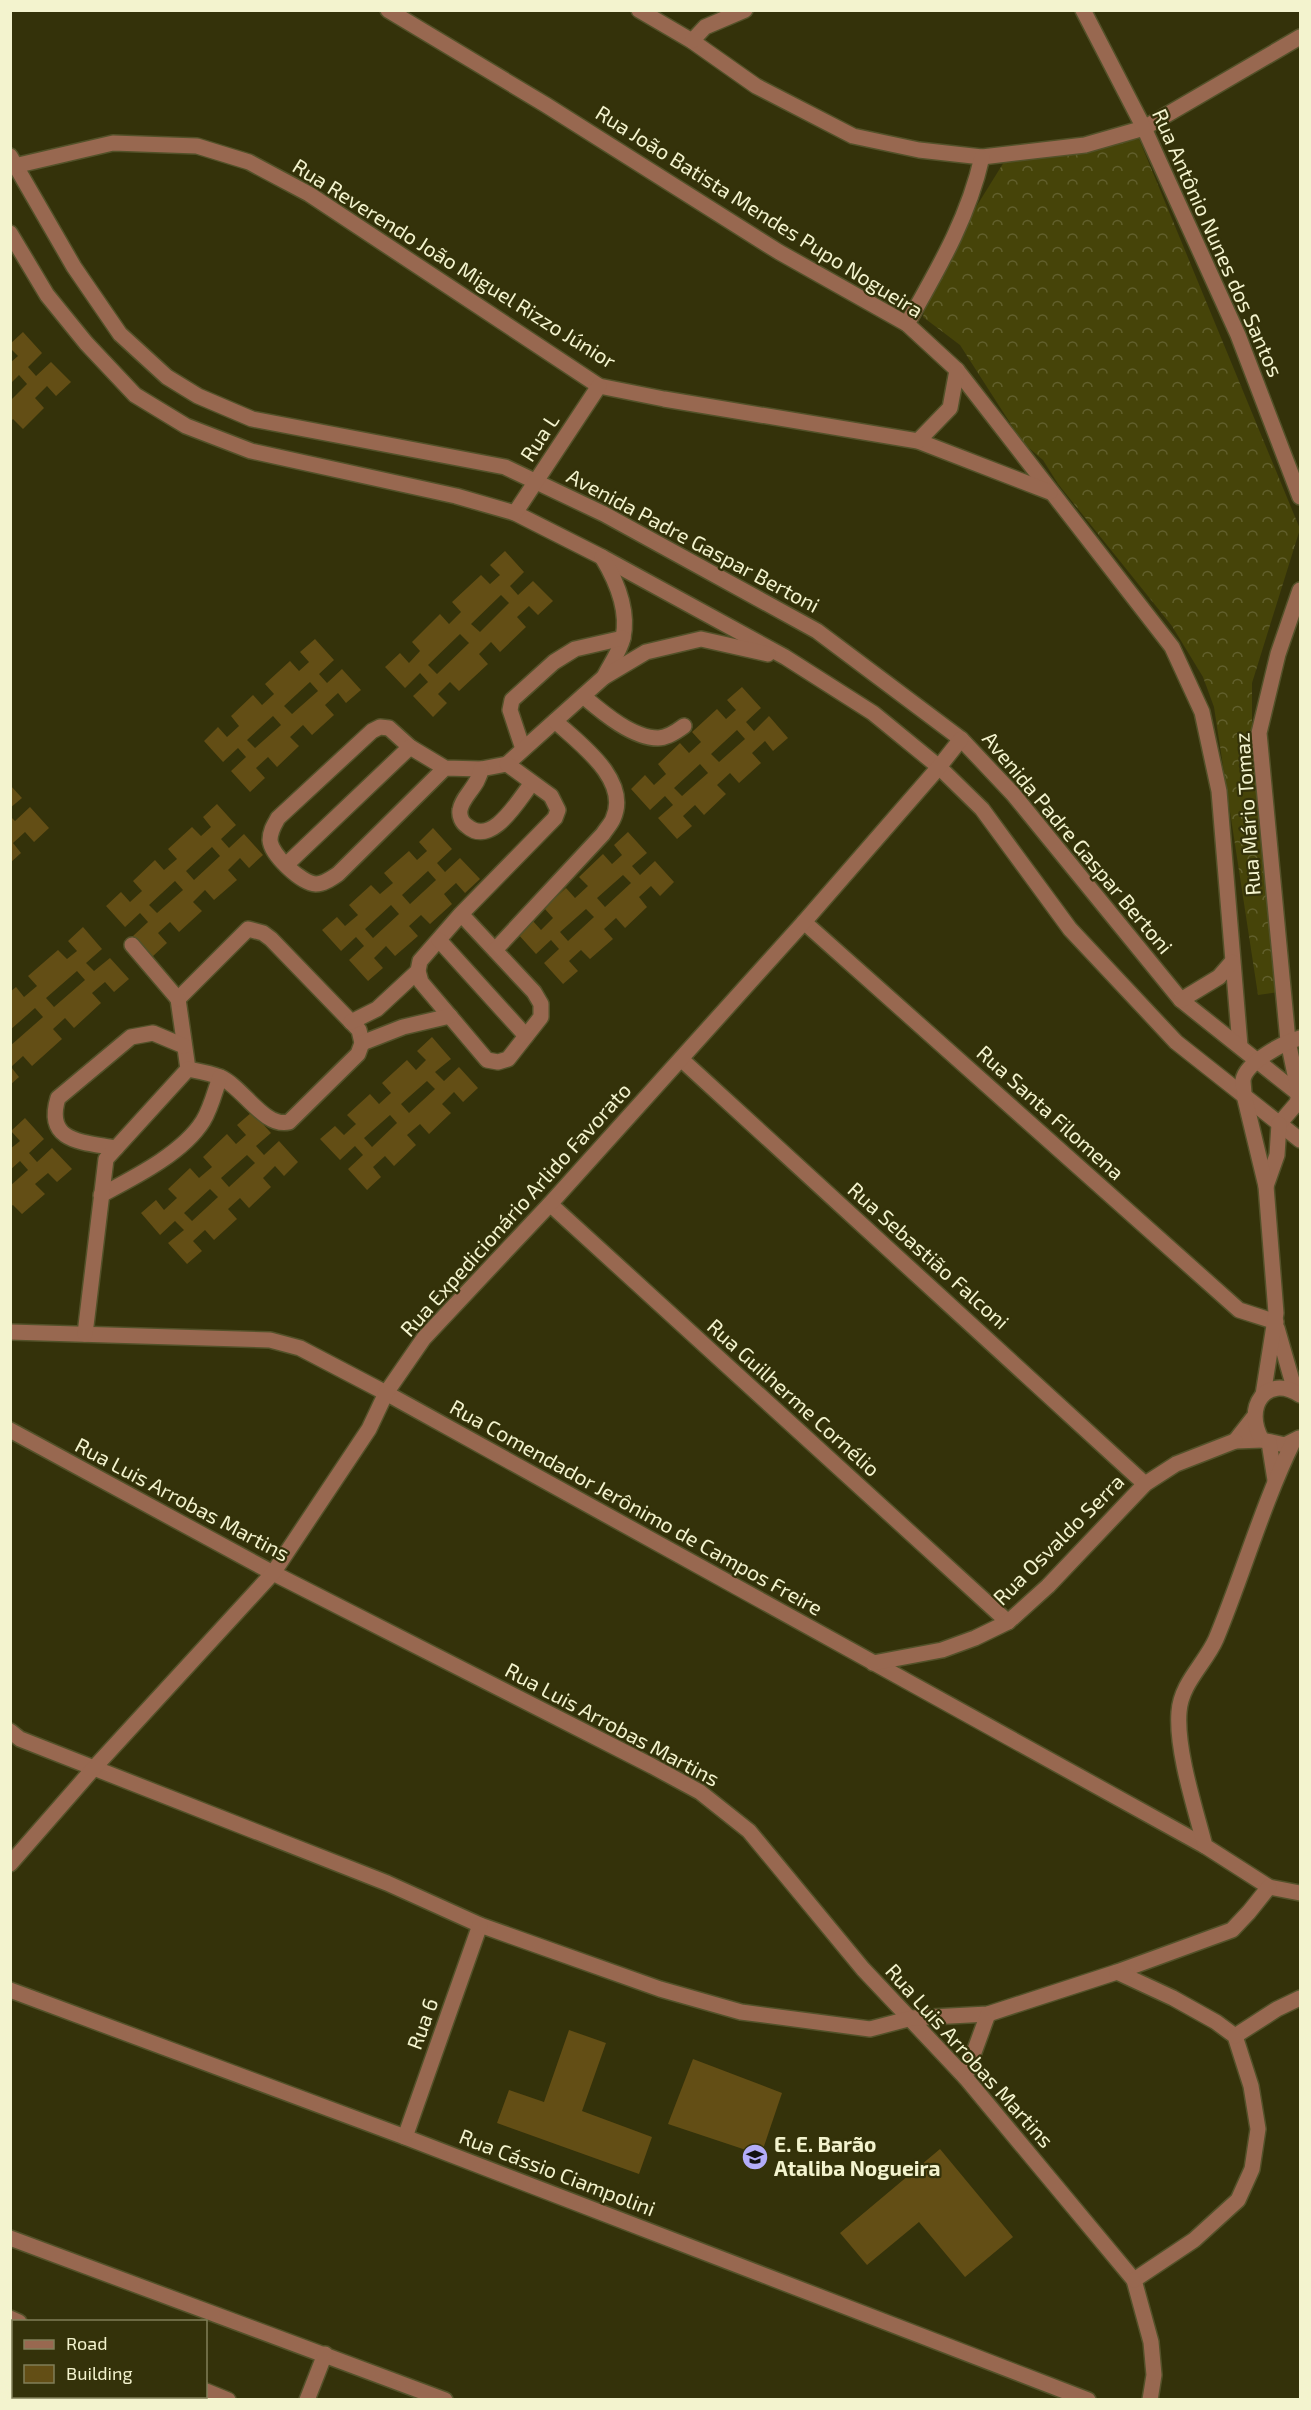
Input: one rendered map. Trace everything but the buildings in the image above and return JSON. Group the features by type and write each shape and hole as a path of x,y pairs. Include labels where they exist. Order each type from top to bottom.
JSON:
{"street":[{"name":"Rua João Batista Mendes Pupo Nogueira","path":"388,10 546,105 779,252 907,324 957,370 1172,647 1202,712 1219,791 1240,1046"},
{"path":"639,10 692,41 756,86 853,136 919,150 982,157 1085,146 1144,128 1300,37"},
{"path":"692,41 705,27 745,10"},
{"name":"Rua Antônio Nunes dos Santos","path":"1083,10 1144,128 1238,335 1300,497"},
{"name":"Rua Reverendo João Miguel Rizzo Júnior","path":"12,162 113,143 197,146 249,162 309,194 599,386 918,441 1050,492"},
{"path":"907,324 955,238 975,190 982,157"},
{"name":"Avenida Padre Gaspar Bertoni","path":"12,162 74,267 120,334 166,377 198,396 252,419 505,467 614,519 817,631 961,739 1013,794 1181,1000 1300,1094"},
{"path":"10,233 16,251 47,295 135,395 186,426 251,451 456,496 515,513 602,557 785,657 873,713 939,767 982,809 1070,929 1176,1042 1300,1140"},
{"path":"918,441 950,408 957,370"},
{"name":"Rua L","path":"515,513 599,386"},
{"path":"602,557 617,583 623,611 623,638 604,677"},
{"name":"Rua Mário Tomaz","path":"1300,590 1278,654 1259,733 1300,1094"},
{"path":"523,749 510,710 512,700 554,662 575,649 623,638"},
{"path":"446,768 338,874 327,881 316,884 305,880 275,853 270,841 272,829 278,818 372,731 380,727 389,728 410,747 446,768 481,769 507,764 604,677 646,652 701,639 785,657"},
{"path":"583,696 612,720 645,737 660,739 684,726"},
{"path":"495,950 603,834 614,818 617,801 613,784 603,765 555,721"},
{"name":"Rua Expedicionário Arlido Favorato","path":"10,1864 93,1769 273,1573 369,1429 386,1393 424,1338 550,1204 804,922 961,739"},
{"path":"286,865 410,747"},
{"path":"461,914 534,992 542,1004 541,1017 508,1059 498,1062 487,1060 421,982 418,970 420,961 461,914 555,818 558,810 552,796 507,764"},
{"path":"481,769 480,777 460,810 462,821 469,829 489,830 500,825 532,783"},
{"name":"Rua Santa Filomena","path":"804,922 1239,1310 1276,1322"},
{"path":"178,999 249,929 263,933 359,1030 362,1043 358,1054 289,1122 281,1124 271,1121 236,1086 220,1077 188,1068"},
{"path":"439,940 526,1036"},
{"path":"132,945 178,999 188,1068"},
{"path":"1181,1000 1218,977 1232,962"},
{"path":"351,1023 377,1009 418,970"},
{"path":"362,1043 403,1027 450,1016"},
{"path":"116,1148 67,1138 57,1126 54,1112 58,1098 131,1037 153,1033 184,1046"},
{"path":"1235,1441 1253,1418 1258,1401 1263,1395 1275,1389 1298,1394 1276,1322 1266,1186 1244,1095 1243,1079 1257,1061 1294,1039"},
{"name":"Rua Sebastião Falconi","path":"681,1059 1145,1484"},
{"path":"85,1334 106,1159 188,1068"},
{"path":"101,1195 148,1170 192,1135 204,1120 220,1077"},
{"path":"1266,1186 1277,1155 1279,1125 1297,1103 1300,1094"},
{"name":"Rua Guilherme Cornélio","path":"550,1204 1008,1622"},
{"path":"1263,1395 1276,1322"},
{"name":"Rua Comendador Jerônimo de Campos Freire","path":"10,1332 270,1340 300,1348 386,1393 1206,1846 1269,1887"},
{"path":"1253,1418 1266,1441 1275,1480"},
{"name":"Rua Luis Arrobas Martins","path":"10,1430 273,1573 700,1792 750,1831 863,1969 912,2018 965,2077 1134,2280 1151,2342 1154,2375 1150,2400"},
{"path":"1206,1846 1181,1742 1179,1713 1181,1698 1215,1642 1275,1480 1297,1440"},
{"name":"Rua Osvaldo Serra","path":"873,1663 942,1650 975,1638 1008,1622 1048,1586 1145,1484 1176,1464 1235,1441 1266,1441 1285,1445 1297,1440"},
{"path":"10,1731 21,1739 93,1769 387,1883 480,1925 660,1989 741,2012 870,2029 912,2018 988,2014 1117,1972 1232,1930 1250,1912 1269,1887 1300,1893"},
{"name":"Rua 6","path":"405,2138 480,1925"},
{"path":"1117,1972 1173,1998 1216,2022 1235,2036 1251,2086 1258,2129 1252,2169 1238,2200 1194,2240 1134,2280"},
{"name":"Rua Cássio Ciampolini","path":"10,1990 405,2138 1088,2400"},
{"path":"1235,2036 1300,1998"},
{"path":"965,2077 988,2014"},
{"path":"10,2238 445,2400"},
{"path":"307,2400 325,2354"},
{"path":"207,2391 228,2400"}],"green space":[{"path":"1139,139 1300,529 1252,683 1252,744 1279,992 1258,995 1214,707 1203,677 1172,626 1058,484 1043,460 1023,443 960,345 923,317 930,281 1004,162"}],"place":[{"name":"E. E. Barão Ataliba Nogueira","path":"755,2157"}]}
